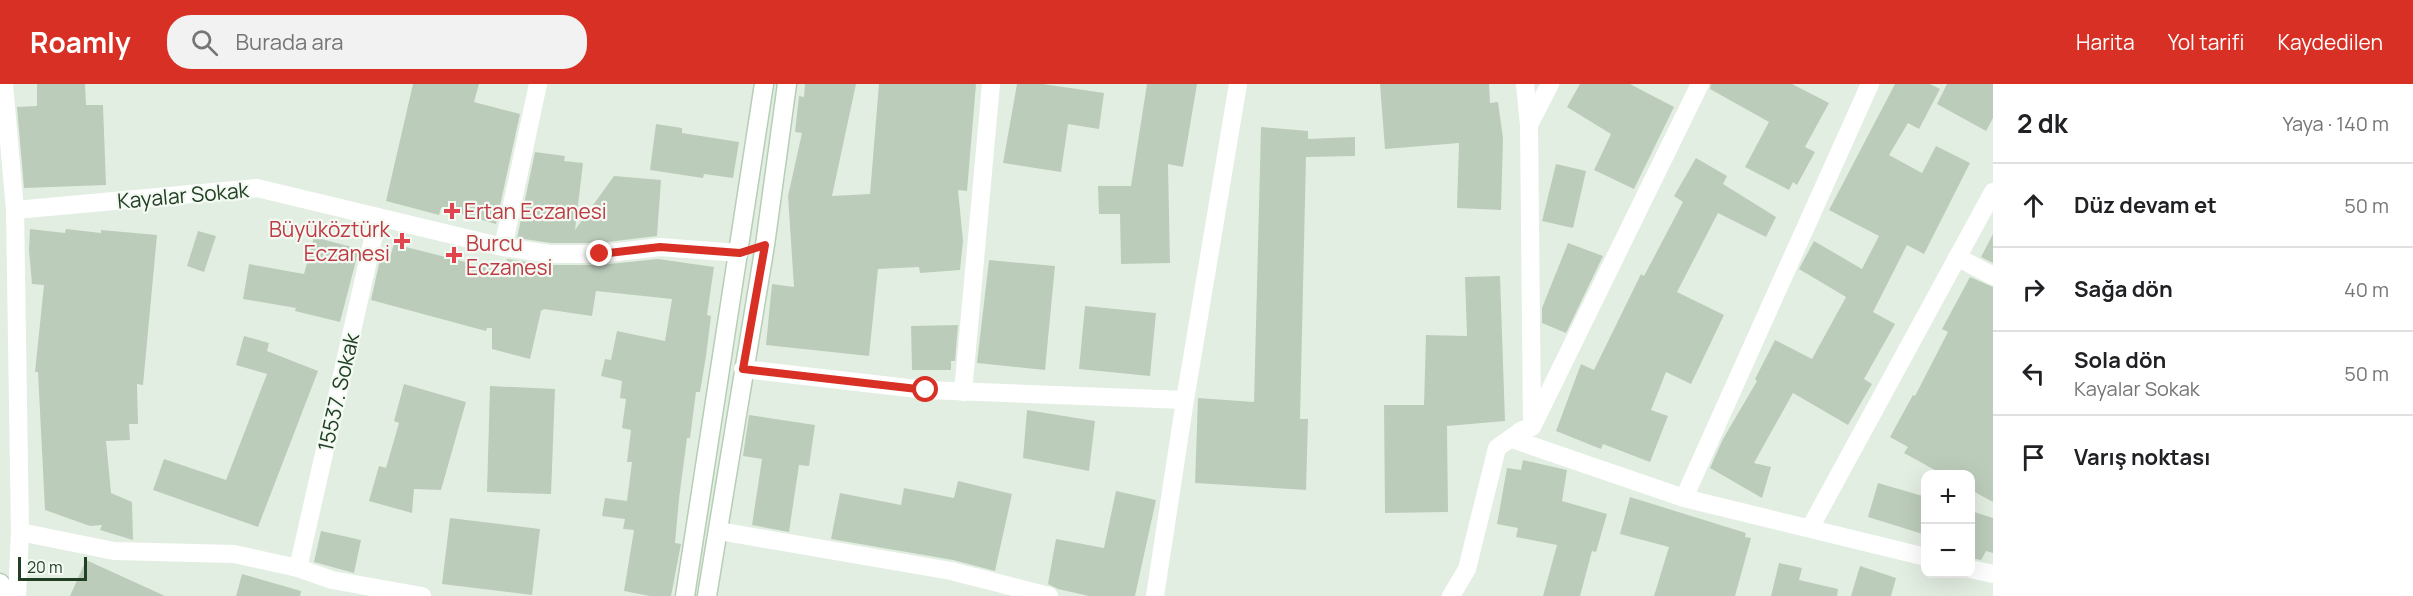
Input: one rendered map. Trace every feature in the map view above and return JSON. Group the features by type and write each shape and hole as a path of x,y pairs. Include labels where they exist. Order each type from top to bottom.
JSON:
{"street":[{"path":"4,84 15,210 20,532 16,596"},
{"path":"503,247 538,84"},
{"path":"685,596 740,253 764,84"},
{"path":"707,596 765,245 787,84"},
{"path":"963,392 991,84"},
{"path":"1160,596 1185,400 1238,84"},
{"path":"1525,84 1528,126 1532,427"},
{"path":"1528,126 1550,84"},
{"path":"1451,596 1467,569 1497,448 1532,427 1700,84"},
{"path":"1684,498 1870,84"},
{"name":"Kayalar Sokak","path":"15,210 257,188 503,247 550,254 600,254 660,247 740,253"},
{"path":"1810,528 1993,192"},
{"name":"15537. Sokak","path":"298,568 378,217"},
{"path":"740,253 765,245"},
{"path":"1957,257 1993,276"},
{"path":"743,369 926,390 1185,400"},
{"path":"1512,439 1684,498 1921,557"},
{"path":"719,531 951,571 1049,596"},
{"path":"20,532 114,551 234,554 298,568 332,580 423,596"},
{"path":"1975,570 1993,574"},
{"path":"0,583 9,596"}],"building":[{"path":"37,84 85,84 86,105 103,105 106,185 24,188 17,107 37,106"},
{"path":"413,84 479,84 474,102 520,114 496,224 441,208 439,215 386,201"},
{"path":"805,84 856,84 832,196 870,194 879,84 976,84 967,191 958,190 963,241 960,270 920,273 919,267 878,269 869,356 766,345 772,284 794,287 788,196 802,133 795,132 799,96 804,97"},
{"path":"1017,84 1043,84 1104,93 1099,129 1068,124 1061,172 1003,163"},
{"path":"1147,84 1197,84 1183,167 1168,164 1170,263 1121,264 1120,214 1099,214 1098,186 1131,186"},
{"path":"1380,84 1489,84 1490,103 1498,102 1503,138 1501,210 1457,208 1459,143 1385,149"},
{"path":"1580,84 1630,84 1674,107 1634,189 1594,170 1611,134 1567,107"},
{"path":"1711,84 1792,84 1829,103 1805,147 1815,152 1797,185 1793,182 1789,190 1745,167 1769,122 1710,89"},
{"path":"1895,84 1930,84 1940,89 1919,129 1908,123 1889,155 1922,173 1936,146 1970,163 1924,254 1907,245 1873,312 1895,324 1864,379 1872,384 1848,425 1793,393 1754,463 1771,467 1762,498 1710,468 1723,439 1757,381 1755,379 1775,340 1812,359 1846,297 1799,269 1814,241 1862,269 1879,236 1829,210"},
{"path":"1947,84 1993,84 1993,118 1986,131 1937,104"},
{"path":"656,124 682,128 682,133 739,142 733,178 704,174 703,178 650,170"},
{"path":"1261,127 1308,131 1308,139 1355,137 1355,156 1306,157 1300,419 1308,419 1306,490 1195,483 1198,398 1254,402"},
{"path":"535,152 565,156 564,161 583,163 575,230 614,176 661,180 657,236 599,243 551,243 517,238"},
{"path":"1696,158 1727,176 1723,184 1776,217 1766,237 1718,213 1677,292 1724,315 1691,384 1666,372 1651,410 1668,416 1650,462 1603,444 1601,449 1556,431 1581,364 1594,370 1641,274 1644,276 1683,202 1674,196"},
{"path":"1556,164 1586,171 1573,228 1542,221"},
{"path":"30,229 65,233 66,229 101,233 101,230 157,235 143,385 137,384 138,424 129,424 130,440 106,441 111,493 132,502 133,540 100,530 102,525 90,526 45,510 38,372 35,372 44,285 32,284"},
{"path":"198,231 216,236 204,272 187,266"},
{"path":"1993,234 1993,263 1981,257"},
{"path":"314,237 359,249 340,322 295,311 296,308 243,299 249,264 304,274"},
{"path":"1568,243 1603,256 1566,333 1542,323 1542,308"},
{"path":"394,244 505,272 507,259 550,265 600,265 658,259 714,267 707,315 711,316 706,356 700,392 696,392 690,438 687,438 679,499 675,543 681,544 671,596 650,596 624,591 634,530 623,529 625,519 602,516 605,498 627,501 632,462 627,462 631,430 622,428 626,399 620,398 622,381 601,376 605,359 611,360 617,331 665,341 672,299 596,291 592,316 544,309 541,311 530,359 492,349 492,328 487,328 486,331 371,300 381,255 390,257"},
{"path":"989,260 1055,266 1045,370 977,363"},
{"path":"1500,276 1505,421 1447,426 1448,512 1385,513 1384,405 1424,405 1426,335 1467,336 1465,277"},
{"path":"1970,277 1993,287 1993,502 1975,492 1975,470 1935,470 1904,453 1908,447 1890,437 1913,395 1915,396 1948,332 1942,329"},
{"path":"1085,306 1156,313 1150,376 1079,369"},
{"path":"958,325 955,361 951,361 951,370 912,370 911,326"},
{"path":"244,336 269,343 267,351 318,371 258,527 153,490 164,459 226,480 267,374 236,365"},
{"path":"404,384 466,402 441,490 414,489 412,513 369,501 379,466 386,468 399,423 394,421"},
{"path":"490,386 555,389 551,494 487,492"},
{"path":"1027,410 1095,421 1089,471 1023,458"},
{"path":"749,415 815,425 809,466 799,465 789,532 752,525 762,459 743,456"},
{"path":"1523,460 1567,470 1562,501 1607,514 1596,552 1592,551 1580,596 1543,596 1557,545 1516,537 1518,528 1497,524 1507,468 1521,470"},
{"path":"958,481 1012,494 995,571 953,560 831,539 840,493 901,505 904,488 954,498"},
{"path":"1878,483 1921,496 1921,533 1868,517"},
{"path":"1116,491 1156,500 1135,596 1089,596 1058,589 1048,584 1056,539 1104,548"},
{"path":"1630,497 1746,533 1745,537 1751,538 1735,596 1654,596 1669,547 1620,534"},
{"path":"1975,512 1993,518 1993,553 1986,551 1981,560 1975,559"},
{"path":"450,518 540,529 532,595 442,584"},
{"path":"321,531 361,540 354,573 314,562"},
{"path":"86,560 165,596 70,596"},
{"path":"1779,563 1802,568 1799,580 1838,589 1837,596 1771,596"},
{"path":"1860,566 1896,578 1891,596 1851,596"},
{"path":"242,574 301,591 300,596 236,596"}],"place":[{"name":"Ertan Eczanesi","path":"452,211"},
{"name":"Büyüköztürk Eczanesi","path":"402,241"},
{"name":"Burcu Eczanesi","path":"454,255"}],"route":[{"path":"600,254 660,247 740,253 765,245 743,369 926,390"}]}
